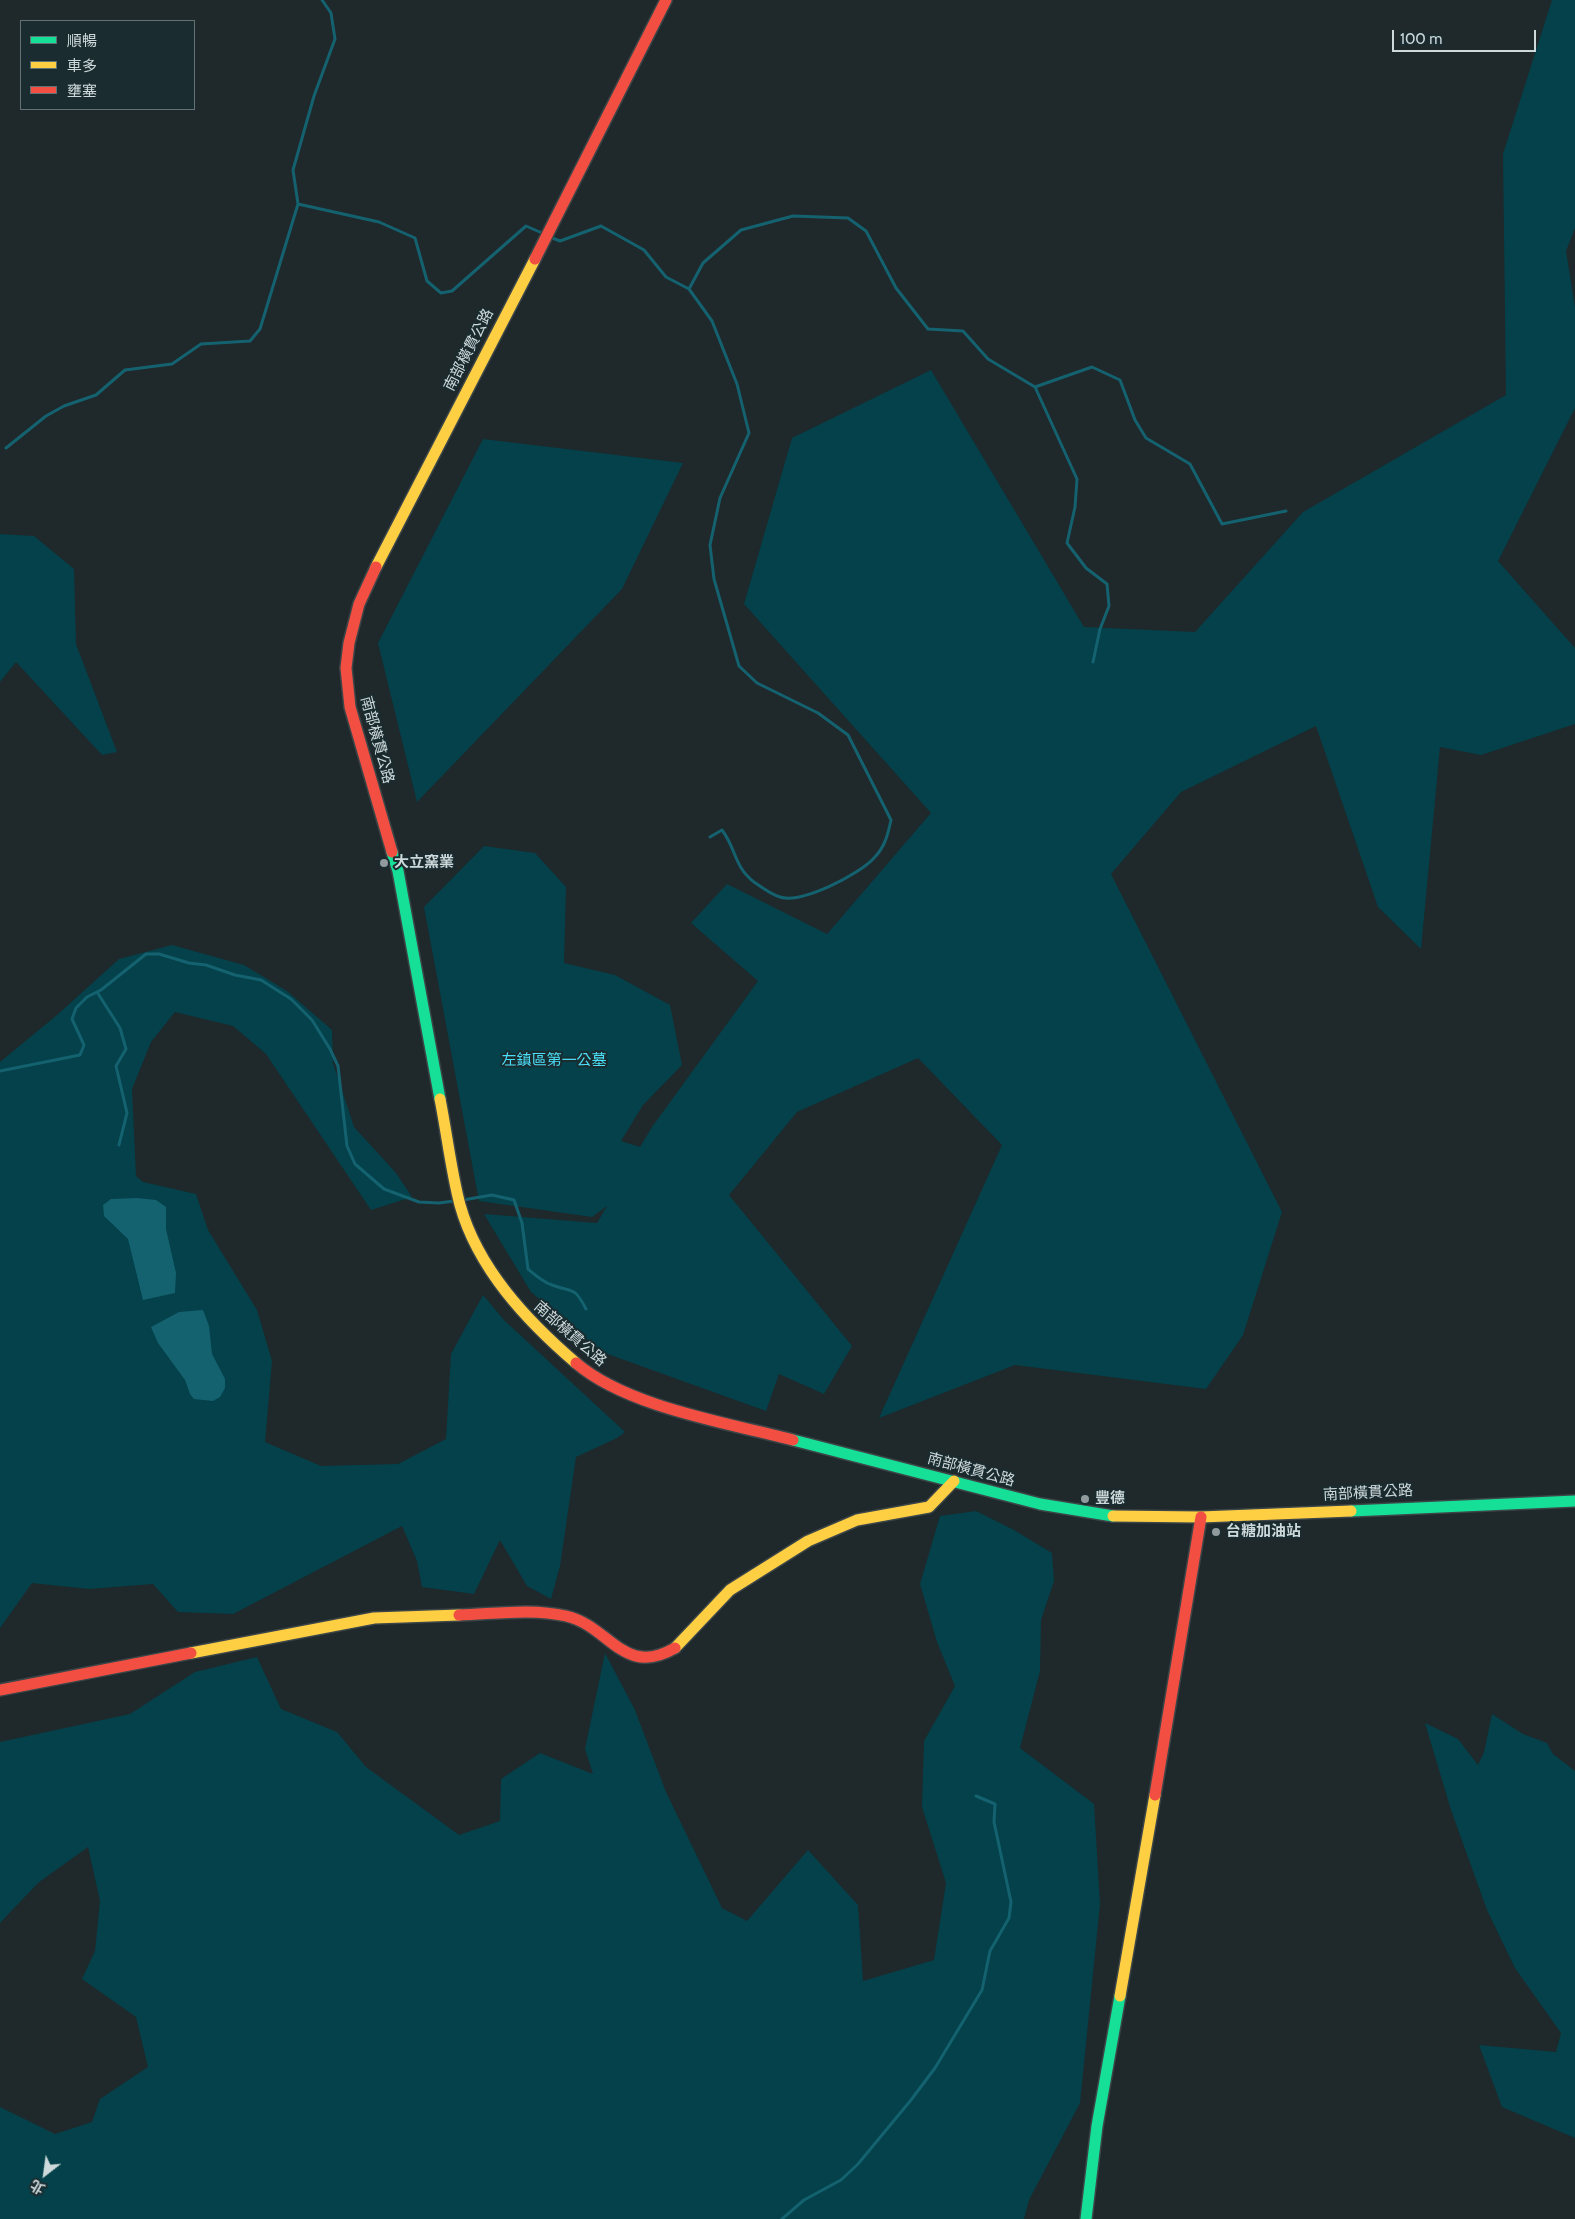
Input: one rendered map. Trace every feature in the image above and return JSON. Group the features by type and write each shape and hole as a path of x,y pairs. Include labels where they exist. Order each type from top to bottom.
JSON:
{"main road":[{"name":"南部橫貫公路","path":"666,0 614,105 371,576 354,621 346,668 354,724 398,871 459,1199 480,1253 509,1296 526,1316 581,1368 606,1384 696,1415 954,1480 1040,1504 1116,1516 1201,1517 1575,1501"},
{"path":"0,1690 374,1618 540,1612 567,1616 583,1622 631,1655 647,1659 660,1656 674,1649 730,1590 808,1541 857,1520 929,1507 954,1480"},
{"path":"1086,2219 1097,2126 1201,1517"}],"green space":[{"name":"左鎮區第一公墓","path":"1552,0 1575,0 1575,228 1566,251 1575,307 1575,408 1498,561 1575,648 1575,724 1481,755 1440,747 1421,949 1378,907 1316,726 1181,792 1111,874 1282,1212 1243,1335 1206,1389 1015,1365 879,1418 1002,1145 918,1058 797,1112 729,1195 852,1346 824,1394 779,1374 766,1411 602,1352 531,1292 484,1214 597,1223 607,1206 592,1217 479,1201 424,907 484,846 535,853 566,887 564,963 615,975 670,1005 682,1065 643,1105 621,1141 640,1147 652,1127 758,981 691,923 727,884 827,934 931,813 744,604 792,438 931,370 1084,627 1195,632 1303,512 1506,395 1503,154"},
{"path":"483,439 683,463 622,589 417,802 378,643"},
{"path":"0,534 34,536 74,569 76,644 117,752 102,755 16,662 0,682"},
{"path":"172,945 244,965 287,991 332,1030 333,1063 354,1127 396,1173 412,1197 371,1210 266,1054 233,1026 175,1012 151,1042 132,1089 136,1176 143,1182 196,1194 208,1230 257,1310 272,1361 265,1442 321,1466 398,1464 446,1439 451,1354 483,1295 504,1320 625,1432 617,1438 576,1457 560,1566 551,1599 527,1586 500,1540 474,1594 422,1587 417,1561 402,1526 233,1614 178,1612 153,1584 89,1589 32,1583 0,1628 0,1062 57,1015 119,959"},
{"path":"976,1511 1014,1530 1052,1553 1054,1581 1041,1620 1040,1671 1020,1748 1094,1804 1100,1904 1080,2103 1029,2200 1024,2219 0,2219 0,2107 55,2134 92,2122 100,2099 148,2067 136,2017 82,1979 95,1951 100,1901 88,1847 38,1883 0,1923 0,1742 130,1714 195,1672 257,1657 281,1709 337,1732 366,1767 459,1835 500,1821 501,1779 540,1753 593,1774 585,1749 605,1653 635,1710 666,1792 722,1908 747,1921 808,1850 858,1905 863,1981 934,1960 946,1883 922,1807 924,1741 955,1686 937,1642 920,1584 940,1516"},
{"path":"1492,1714 1523,1734 1547,1743 1553,1754 1575,1771 1575,2138 1502,2107 1479,2045 1556,2052 1561,2033 1515,1968 1487,1910 1451,1810 1425,1723 1458,1739 1478,1765 1484,1752"}],"shaded area":[{"path":"137,1198 156,1200 166,1207 166,1229 176,1273 175,1293 143,1300 128,1239 104,1216 103,1205 111,1199"},
{"path":"203,1310 209,1326 212,1354 225,1379 225,1388 220,1397 213,1401 194,1399 185,1380 158,1343 151,1327 179,1312"}],"waterway":[{"path":"322,0 331,13 335,39 314,96 293,170 298,204 379,222 415,238 427,281 441,293 452,291 526,226 542,233"},
{"path":"6,448 46,416 64,406 96,395 125,370 172,364 201,344 250,341 260,329 298,204"},
{"path":"550,237 560,241 601,226 644,250 666,277 689,289 703,263 741,230 793,216 848,218 866,231 896,288 928,329 963,331 988,359 1035,387 1077,479 1075,507 1067,543 1086,568 1107,584 1109,606 1100,629 1093,662"},
{"path":"689,289 712,321 737,384 749,433 720,498 710,545 714,579 739,666 757,683 818,713 848,735 891,820 883,845 878,854 867,865 830,886 816,892 790,898 774,895 747,876 722,830 710,837"},
{"path":"1035,387 1092,367 1120,380 1135,420 1146,438 1190,464 1222,524 1286,511"},
{"path":"0,1071 80,1055 84,1045 72,1019 76,1008 87,997 101,990 146,954 159,954 189,963 206,965 235,975 261,980 291,999 312,1020 330,1049 338,1066 347,1146 355,1164 384,1189 419,1202 439,1203 454,1201"},
{"path":"97,992 120,1028 126,1049 116,1066 127,1113 119,1145"},
{"path":"463,1200 492,1195 514,1200 522,1223 528,1269 545,1282 576,1293 586,1309"},
{"path":"782,2219 804,2200 841,2180 858,2164 935,2068 982,1990 990,1951 1009,1918 1011,1902 994,1822 995,1804 976,1796"}],"traffic: fast":[{"path":"392,852 398,871 440,1099"},
{"path":"793,1440 1040,1504 1113,1516"},
{"path":"1351,1511 1575,1501"},
{"path":"1086,2219 1097,2126 1120,1996"}],"traffic: slow":[{"path":"376,567 535,259"},
{"path":"440,1099 460,1205 479,1251 506,1292 540,1330 576,1363"},
{"path":"675,1648 730,1590 808,1541 857,1520 929,1507 954,1481"},
{"path":"1113,1516 1201,1517 1351,1511"},
{"path":"191,1653 374,1618 459,1615"},
{"path":"1120,1996 1155,1795"}],"traffic: jam":[{"path":"535,259 666,0"},
{"path":"376,567 359,604 349,643 346,668 350,707 392,852"},
{"path":"576,1363 597,1378 622,1391 650,1402 709,1420 793,1440"},
{"path":"1155,1795 1201,1517"},
{"path":"459,1615 512,1612 553,1614 581,1621 629,1654 642,1657 657,1656 675,1648"},
{"path":"0,1690 191,1653"}],"place":[{"name":"大立窯業","path":"384,863"},
{"name":"豐德","path":"1085,1499"},
{"name":"台糖加油站","path":"1216,1532"}]}
